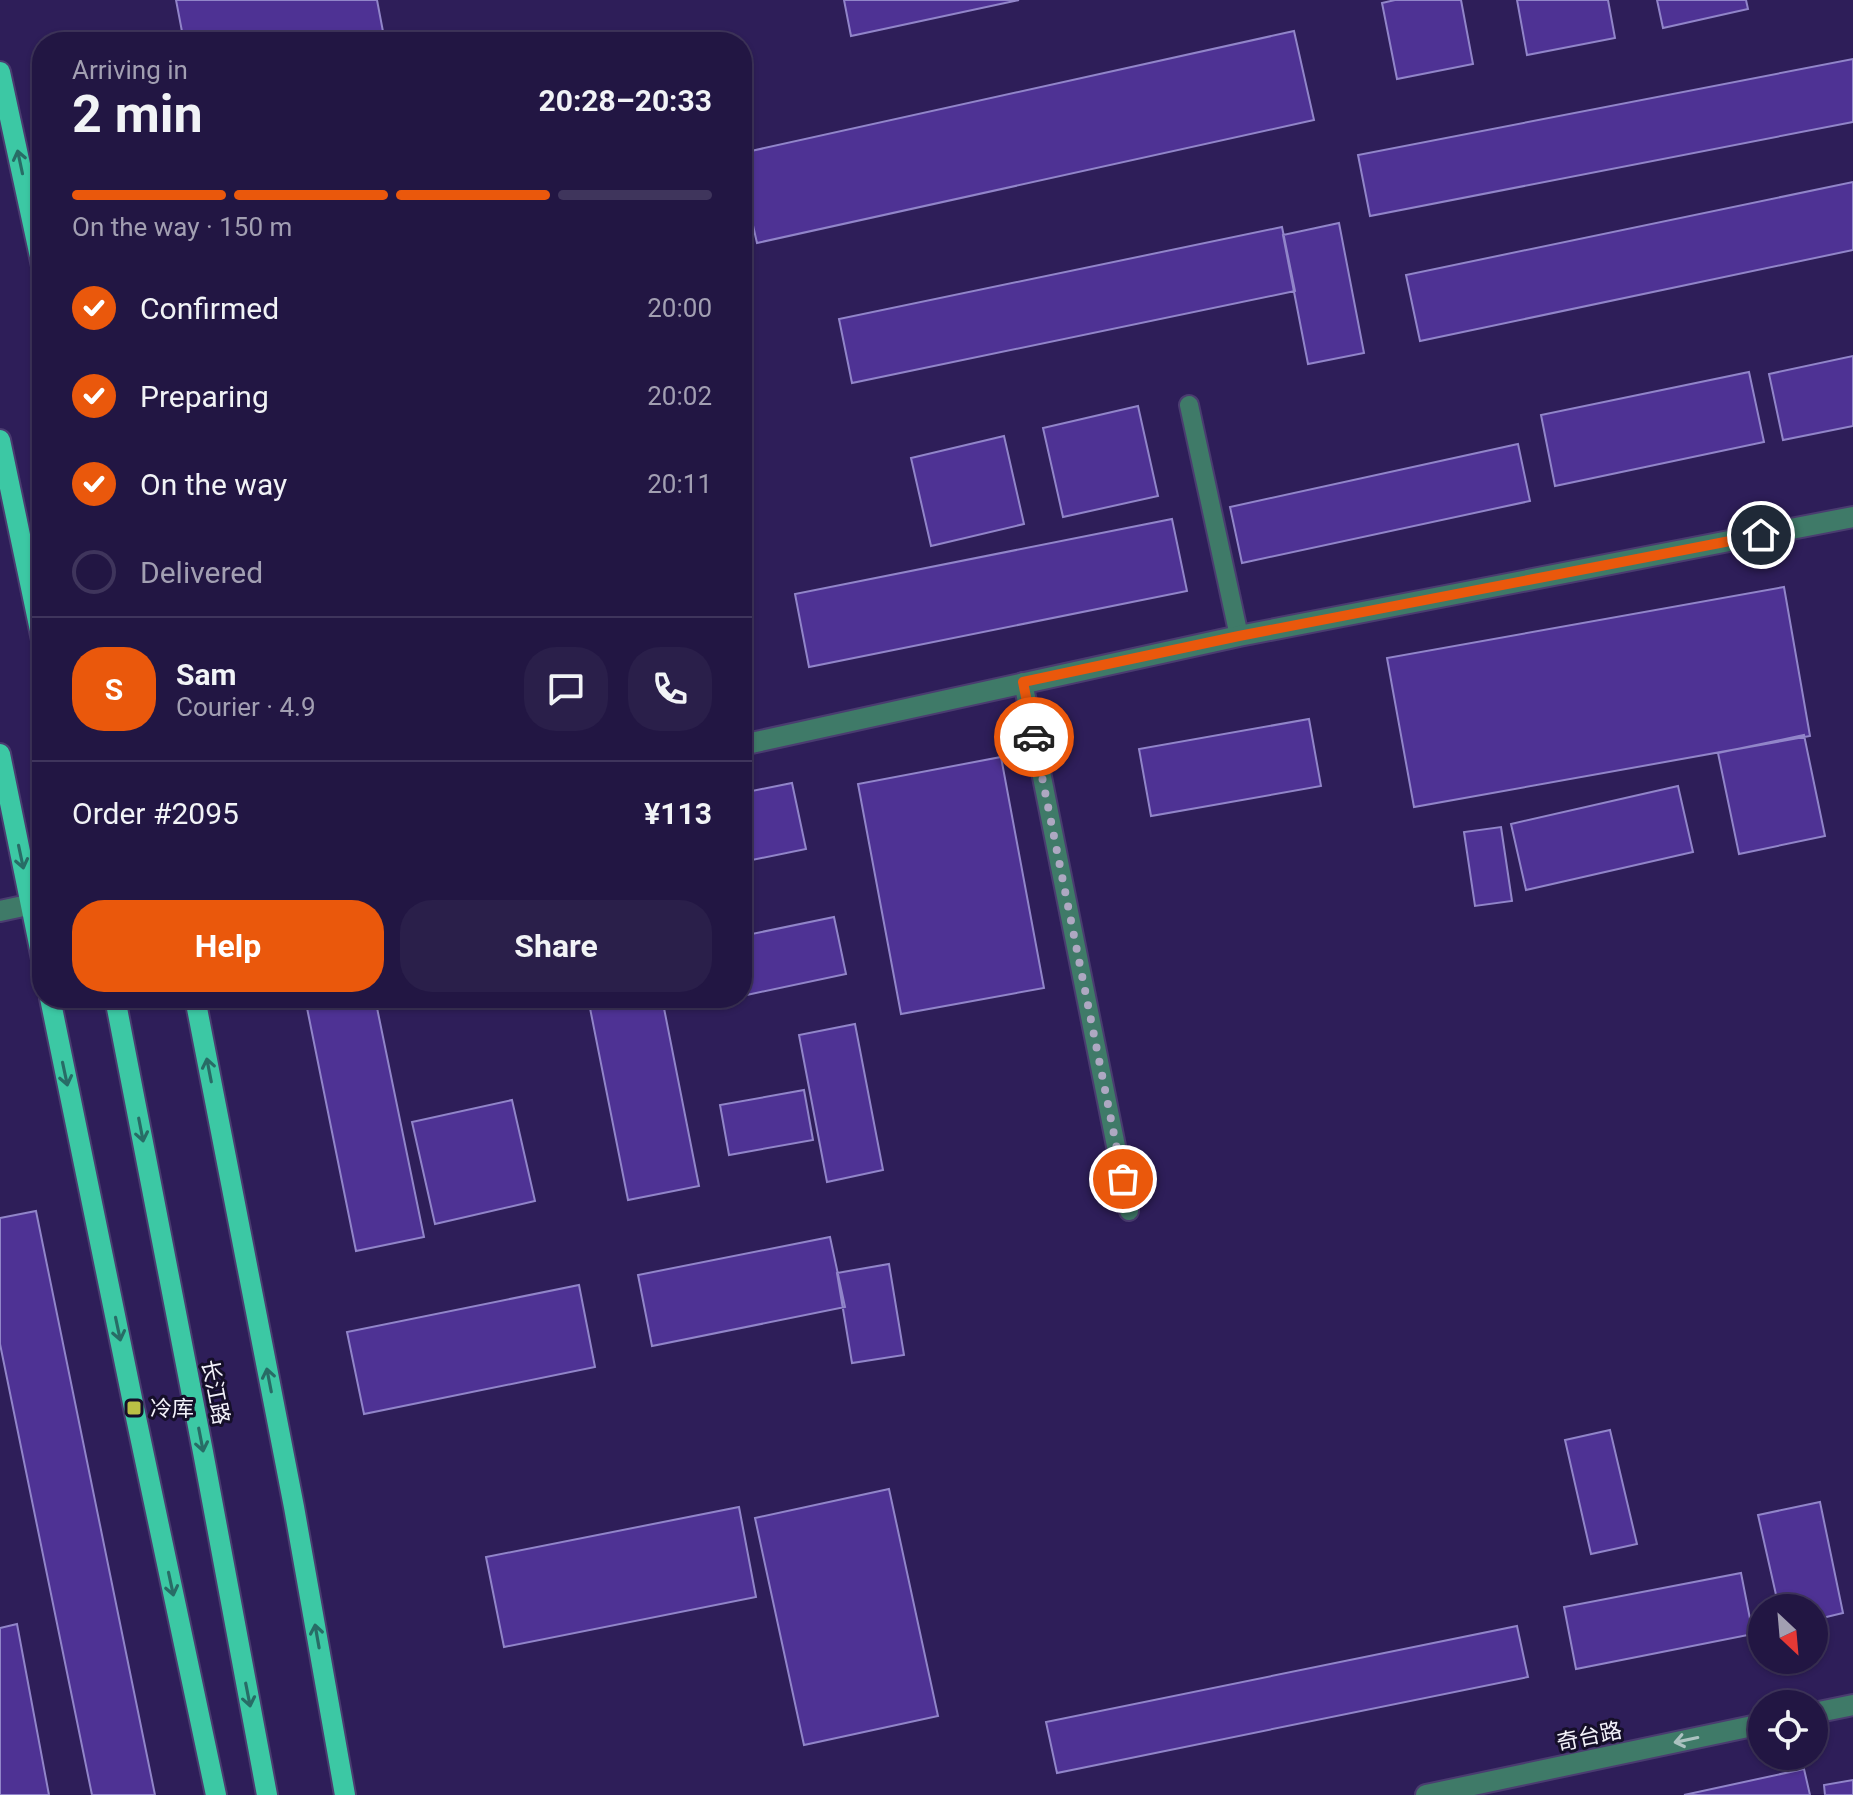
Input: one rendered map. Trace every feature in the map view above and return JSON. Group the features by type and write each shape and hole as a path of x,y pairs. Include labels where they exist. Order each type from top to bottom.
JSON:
{"main road":[{"path":"0,72 32,220"},
{"path":"0,440 32,592"},
{"path":"0,754 32,886"},
{"path":"52,1008 216,1795"},
{"name":"长江路","path":"117,1008 267,1795"},
{"path":"197,1008 294,1507 345,1795"}],"street":[{"path":"752,743 1239,636 1853,517"},
{"path":"0,911 32,904"},
{"path":"1828,1710 1853,1705"},
{"name":"奇台路","path":"1426,1795 1748,1727"}],"lane":[{"path":"1189,405 1239,636"},
{"path":"1023,682 1129,1211"}],"building":[{"path":"176,0 377,0 383,32 182,32"},
{"path":"844,0 1019,0 851,36"},
{"path":"1395,0 1461,0 1473,64 1397,79 1382,3"},
{"path":"1517,0 1608,0 1615,38 1527,55"},
{"path":"1657,0 1746,0 1748,9 1663,28"},
{"path":"1294,31 1314,120 757,243 752,221 752,151"},
{"path":"1853,59 1853,122 1370,216 1358,155"},
{"path":"1853,182 1853,250 1420,341 1406,275"},
{"path":"1339,223 1364,353 1308,364 1283,235"},
{"path":"1282,227 1295,291 852,383 839,319"},
{"path":"1853,356 1853,426 1783,440 1769,374"},
{"path":"1749,372 1764,442 1555,486 1541,415"},
{"path":"1138,406 1158,496 1063,517 1043,428"},
{"path":"1004,436 1024,524 931,546 911,458"},
{"path":"1518,444 1530,501 1242,563 1230,507"},
{"path":"1172,519 1187,591 809,667 795,594"},
{"path":"1784,587 1810,736 1414,807 1387,658"},
{"path":"1309,719 1321,786 1151,816 1139,749"},
{"path":"1804,735 1825,836 1739,854 1718,753"},
{"path":"1001,757 1044,988 901,1014 858,784"},
{"path":"792,783 806,849 752,860 752,791"},
{"path":"1678,786 1693,852 1526,890 1511,824"},
{"path":"1501,827 1512,901 1475,906 1464,832"},
{"path":"834,917 846,974 752,994 752,934"},
{"path":"307,1008 377,1008 424,1237 356,1251"},
{"path":"590,1008 664,1008 699,1186 628,1200"},
{"path":"855,1024 883,1170 827,1182 799,1035"},
{"path":"804,1090 813,1140 729,1155 720,1105"},
{"path":"512,1100 535,1201 435,1224 412,1122"},
{"path":"36,1211 155,1795 92,1795 0,1344 0,1218"},
{"path":"830,1237 845,1307 652,1346 638,1275"},
{"path":"889,1264 904,1355 852,1363 837,1273"},
{"path":"579,1285 595,1367 364,1414 347,1332"},
{"path":"1610,1430 1637,1544 1591,1554 1565,1440"},
{"path":"889,1489 938,1716 804,1745 755,1518"},
{"path":"1820,1502 1843,1613 1828,1617 1828,1594 1776,1594 1758,1515"},
{"path":"739,1507 756,1597 504,1647 486,1557"},
{"path":"1741,1573 1748,1609 1748,1635 1576,1669 1564,1607"},
{"path":"17,1624 49,1795 0,1795 0,1628"},
{"path":"1517,1626 1528,1677 1057,1773 1046,1722"},
{"path":"1804,1770 1810,1795 1684,1795"},
{"path":"1853,1780 1853,1795 1825,1795 1824,1785"}],"way so far":[{"path":"1034,737 1123,1179"}],"place":[{"name":"冷库","path":"134,1408"}],"route":[{"path":"1034,737 1023,682 1239,636 1761,535"}]}
